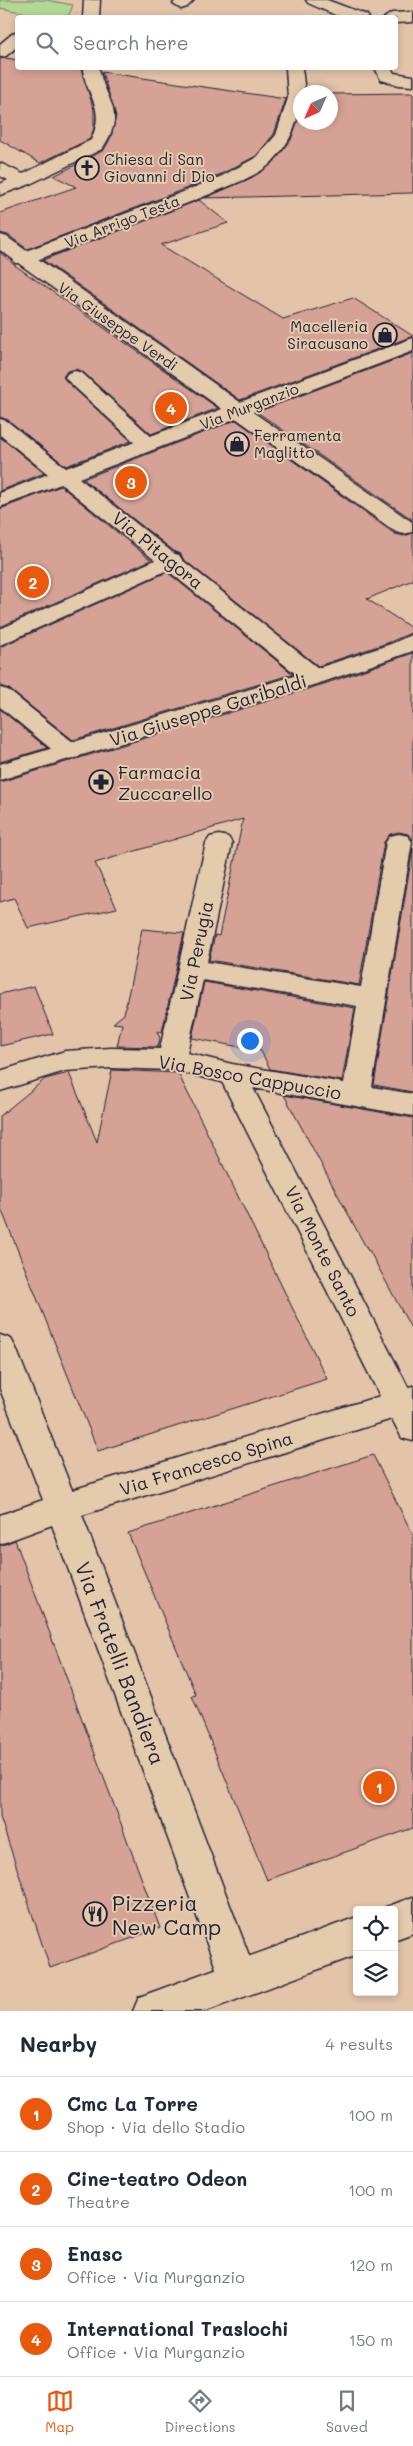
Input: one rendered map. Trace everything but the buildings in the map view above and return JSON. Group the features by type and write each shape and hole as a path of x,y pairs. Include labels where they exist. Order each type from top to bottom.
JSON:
{"street":[{"path":"91,15 92,0"},
{"path":"314,0 350,15"},
{"path":"398,18 413,17"},
{"path":"0,52 15,40"},
{"path":"0,190 96,145 103,136 105,125 102,97 92,70"},
{"name":"Via Arrigo Testa","path":"22,259 189,196 228,180 263,161 284,136 297,98 294,70"},
{"path":"384,70 387,76 399,80 413,81"},
{"path":"0,168 22,181"},
{"name":"Via Giuseppe Verdi","path":"0,241 22,259 404,527"},
{"name":"Via Murganzio","path":"0,500 413,344"},
{"path":"75,377 148,444"},
{"name":"Via Pitagora","path":"0,425 315,677"},
{"path":"0,638 171,560"},
{"name":"Via Giuseppe Garibaldi","path":"0,772 315,677 398,649 413,641"},
{"path":"0,695 70,752"},
{"path":"356,1096 399,842"},
{"name":"Via Perugia","path":"172,1060 218,843"},
{"path":"192,969 372,1000"},
{"name":"Via Bosco Cappuccio","path":"0,1082 65,1061 111,1058 172,1060 232,1074 413,1105"},
{"name":"Via Monte Santo","path":"232,1074 409,1410"},
{"name":"Via Fratelli Bandiera","path":"0,1348 239,1979"},
{"name":"Via Francesco Spina","path":"0,1530 62,1508 409,1410"},
{"path":"398,1921 413,1915"},
{"path":"153,2011 353,1937"}],"green space":[{"path":"0,0 46,0 73,5 69,15 36,15 0,8"}],"place":[{"name":"Chiesa di San Giovanni di Dio","path":"87,168"},
{"name":"Macelleria Siracusano","path":"385,335"},
{"name":"International Traslochi","path":"171,408"},
{"name":"Ferramenta Maglitto","path":"237,444"},
{"name":"Enasc","path":"131,482"},
{"name":"Cine-teatro Odeon","path":"33,582"},
{"name":"Farmacia Zuccarello","path":"101,782"},
{"name":"Cmc La Torre","path":"379,1787"},
{"name":"Pizzeria New Camp","path":"95,1914"}]}
